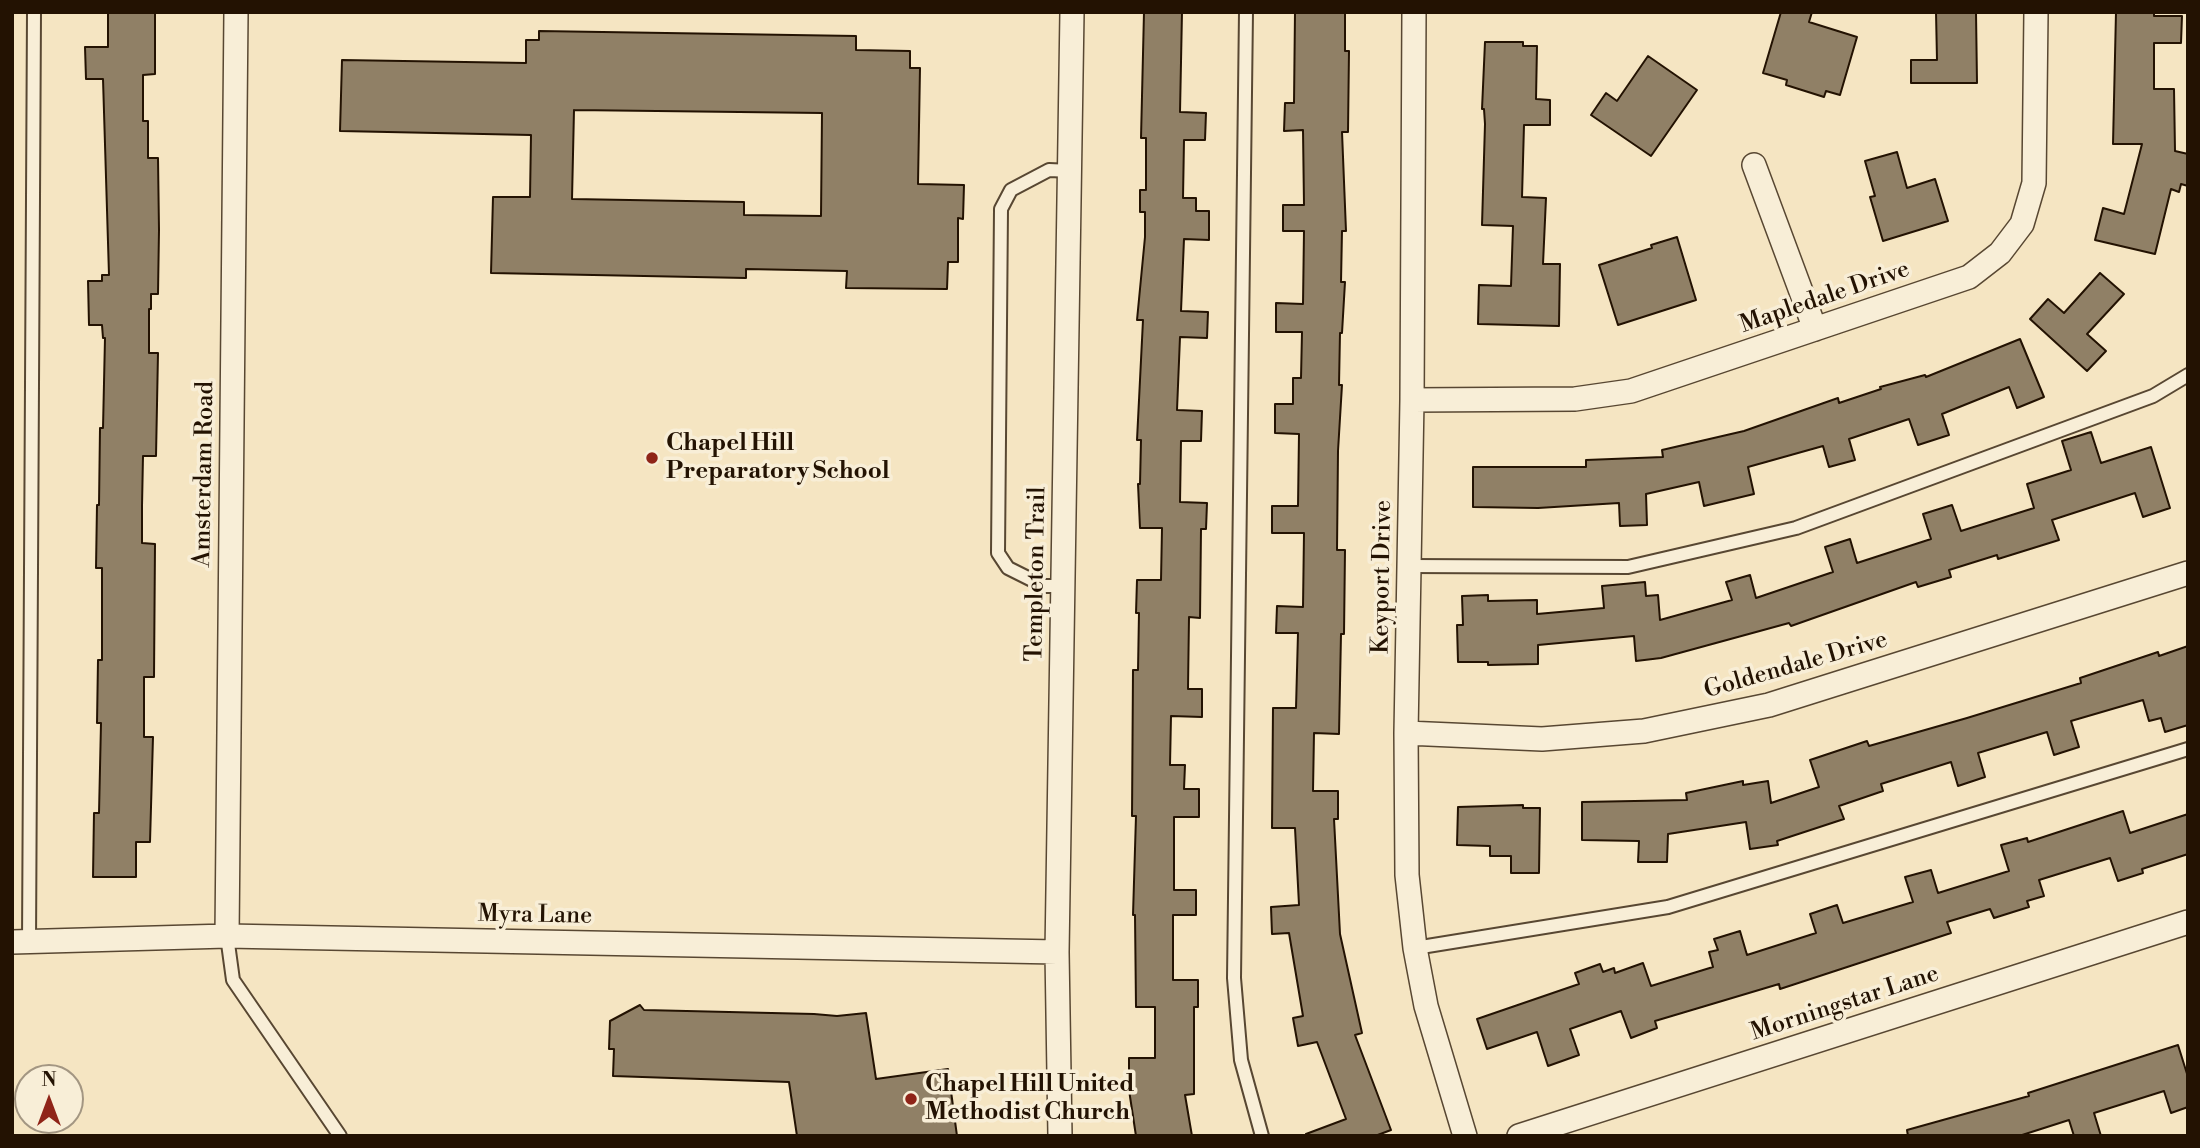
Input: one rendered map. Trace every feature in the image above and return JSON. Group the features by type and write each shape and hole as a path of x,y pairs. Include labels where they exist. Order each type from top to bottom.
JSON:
{"street":[{"name":"Amsterdam Road","path":"227,936 236,12"},
{"name":"Templeton Trail","path":"1060,1136 1057,952 1072,12"},
{"name":"Keyport Drive","path":"1414,12 1412,400 1406,733 1407,875 1415,948 1426,1006 1465,1136"},
{"name":"Mapledale Drive","path":"1412,400 1575,399 1631,391 1969,277 2000,253 2022,224 2034,183 2036,12"},
{"path":"1754,165 1815,329"},
{"name":"Goldendale Drive","path":"1406,733 1542,739 1656,729 1769,705 2188,573"},
{"name":"Morningstar Lane","path":"1519,1136 2188,922"},
{"name":"Myra Lane","path":"21,942 227,936 1057,952"}],"lane":[{"path":"21,942 34,12"},
{"path":"1246,12 1234,978 1241,1060 1262,1136"},
{"path":"1063,586 1044,586 1008,568 998,553 1001,209 1012,190 1049,170 1071,171"},
{"path":"1410,566 1628,567 1796,528 2152,396 2188,375"},
{"path":"1415,948 1668,907 2188,749"},
{"path":"227,936 233,980 340,1136"}],"building":[{"path":"108,12 155,12 155,74 143,75 143,121 148,121 148,158 158,158 158,294 151,294 149,309 149,353 158,353 156,456 143,456 142,506 142,543 155,544 154,677 144,677 144,737 153,737 150,842 136,842 136,877 93,877 94,813 99,813 101,723 97,723 98,660 102,660 102,568 96,568 105,338 102,325 89,325 88,281 102,281 102,275 109,275 103,79 86,79 85,47 108,47"},
{"path":"1144,12 1182,12 1180,112 1206,113 1205,140 1184,140 1183,198 1196,198 1196,211 1209,211 1209,240 1184,239 1181,311 1208,312 1207,338 1180,337 1177,410 1202,411 1201,441 1181,441 1180,502 1207,503 1206,529 1201,529 1200,618 1189,617 1188,689 1202,689 1202,717 1171,716 1170,765 1185,765 1184,789 1199,789 1199,817 1174,817 1174,890 1196,890 1196,915 1173,915 1173,980 1198,980 1198,1007 1194,1007 1194,1094 1185,1095 1192,1136 1136,1136 1129,1090 1129,1058 1155,1058 1155,1007 1136,1007 1133,915 1136,816 1132,816 1133,670 1138,670 1137,580 1161,580 1162,528 1140,528 1138,484 1141,440 1137,440 1143,320 1137,320 1145,237 1145,212 1140,212 1140,190 1146,190 1146,138 1141,138"},
{"path":"1295,12 1345,12 1345,51 1349,51 1348,132 1342,132 1346,231 1342,231 1341,282 1345,282 1340,333 1339,385 1342,385 1337,550 1345,550 1344,634 1341,634 1339,734 1314,733 1313,791 1338,791 1338,819 1334,819 1340,934 1362,1033 1355,1035 1391,1130 1375,1136 1307,1136 1306,1134 1346,1119 1317,1042 1298,1046 1293,1018 1303,1016 1289,933 1272,934 1271,907 1299,905 1295,828 1272,828 1273,708 1296,708 1298,633 1276,633 1277,606 1303,607 1304,533 1272,533 1272,506 1298,506 1299,434 1275,433 1275,404 1293,404 1293,378 1301,378 1302,332 1276,332 1276,303 1303,304 1304,231 1283,231 1283,205 1304,205 1303,130 1284,131 1285,103 1294,103"},
{"path":"1781,12 1812,12 1809,22 1857,37 1840,95 1826,91 1824,97 1786,85 1787,80 1763,73"},
{"path":"1936,12 1976,12 1977,83 1911,83 1911,60 1937,60"},
{"path":"2116,12 2154,12 2154,16 2182,16 2181,43 2154,43 2154,89 2174,89 2175,151 2188,154 2188,186 2181,184 2179,192 2171,189 2155,254 2095,240 2103,208 2124,214 2142,144 2113,144"},
{"path":"539,31 856,36 856,50 910,51 910,68 920,68 918,184 964,185 963,219 958,218 958,262 948,262 947,289 846,288 847,271 746,269 746,278 491,273 493,197 530,197 531,135 340,131 342,60 526,63 526,40 539,40","holes":["574,110 822,113 821,216 744,215 744,202 572,199"]},
{"path":"1485,42 1523,42 1523,46 1537,46 1536,99 1550,100 1550,125 1524,125 1522,197 1546,198 1543,264 1560,264 1559,326 1478,324 1479,285 1511,286 1513,226 1482,225"},
{"path":"1648,56 1697,90 1651,156 1591,115 1606,93 1617,101"},
{"path":"1897,152 1907,188 1935,179 1948,221 1883,241 1870,197 1875,196 1865,161"},
{"path":"1677,237 1696,300 1618,325 1599,265"},
{"path":"2100,273 2124,294 2087,334 2106,351 2087,371 2030,319 2048,299 2064,313"},
{"path":"2020,339 2044,397 2017,408 2009,387 1942,414 1949,435 1918,445 1909,419 1849,439 1855,460 1829,467 1823,446 1748,467 1754,494 1704,506 1699,482 1646,494 1647,525 1620,526 1619,503 1538,508 1473,507 1473,467 1586,467 1586,460 1663,457 1662,450 1744,431 1838,398 1839,403 1881,389 1880,387 1925,375 1926,377"},
{"path":"2091,432 2101,463 2151,447 2170,508 2143,517 2135,493 2052,520 2059,540 1998,559 1997,555 1949,570 1951,577 1918,587 1916,582 1791,626 1789,623 1661,658 1636,661 1634,636 1538,645 1538,664 1488,665 1488,662 1458,662 1457,625 1463,625 1462,596 1488,595 1488,601 1537,600 1537,614 1604,608 1602,586 1645,582 1646,596 1658,595 1660,620 1732,600 1726,582 1750,575 1756,598 1833,572 1825,547 1850,539 1857,563 1931,539 1923,514 1952,505 1961,531 2034,508 2027,484 2071,470 2062,441"},
{"path":"2188,646 2188,725 2165,732 2161,718 2149,721 2143,700 2071,721 2079,747 2054,755 2047,732 1978,753 1985,777 1958,786 1951,762 1881,784 1883,791 1839,806 1844,819 1777,841 1778,845 1750,849 1746,822 1668,834 1667,862 1638,862 1639,841 1582,840 1582,802 1687,800 1686,793 1743,781 1743,785 1768,781 1771,803 1819,787 1810,760 1867,741 1869,746 1967,718 2081,683 2080,678 2158,652 2159,656"},
{"path":"1523,805 1523,808 1540,808 1539,873 1511,873 1511,856 1490,856 1490,846 1457,845 1458,807"},
{"path":"2123,811 2130,833 2188,814 2188,854 2142,869 2143,873 2118,881 2110,858 2039,880 2044,896 2027,901 2029,907 1994,918 1990,909 1947,922 1951,933 1780,989 1779,984 1655,1021 1657,1028 1631,1038 1621,1011 1570,1029 1579,1055 1548,1066 1537,1032 1487,1049 1477,1019 1579,984 1575,973 1600,964 1603,972 1614,968 1615,973 1643,963 1651,986 1713,967 1709,952 1718,950 1714,939 1740,931 1747,955 1816,933 1810,914 1837,905 1843,923 1913,902 1905,877 1931,870 1938,893 2009,871 2001,845 2027,838 2028,842"},
{"path":"640,1005 644,1010 837,1016 866,1013 876,1079 948,1069 957,1136 797,1136 789,1082 613,1076 614,1049 609,1049 610,1021"},
{"path":"2178,1045 2188,1077 2188,1107 2171,1113 2164,1091 2094,1113 2101,1136 2074,1136 2069,1120 2019,1136 1908,1136 1907,1130 2029,1096 2028,1093"}],"place":[{"name":"Chapel Hill Preparatory School","path":"652,458"},
{"name":"Chapel Hill United Methodist Church","path":"911,1099"}]}
